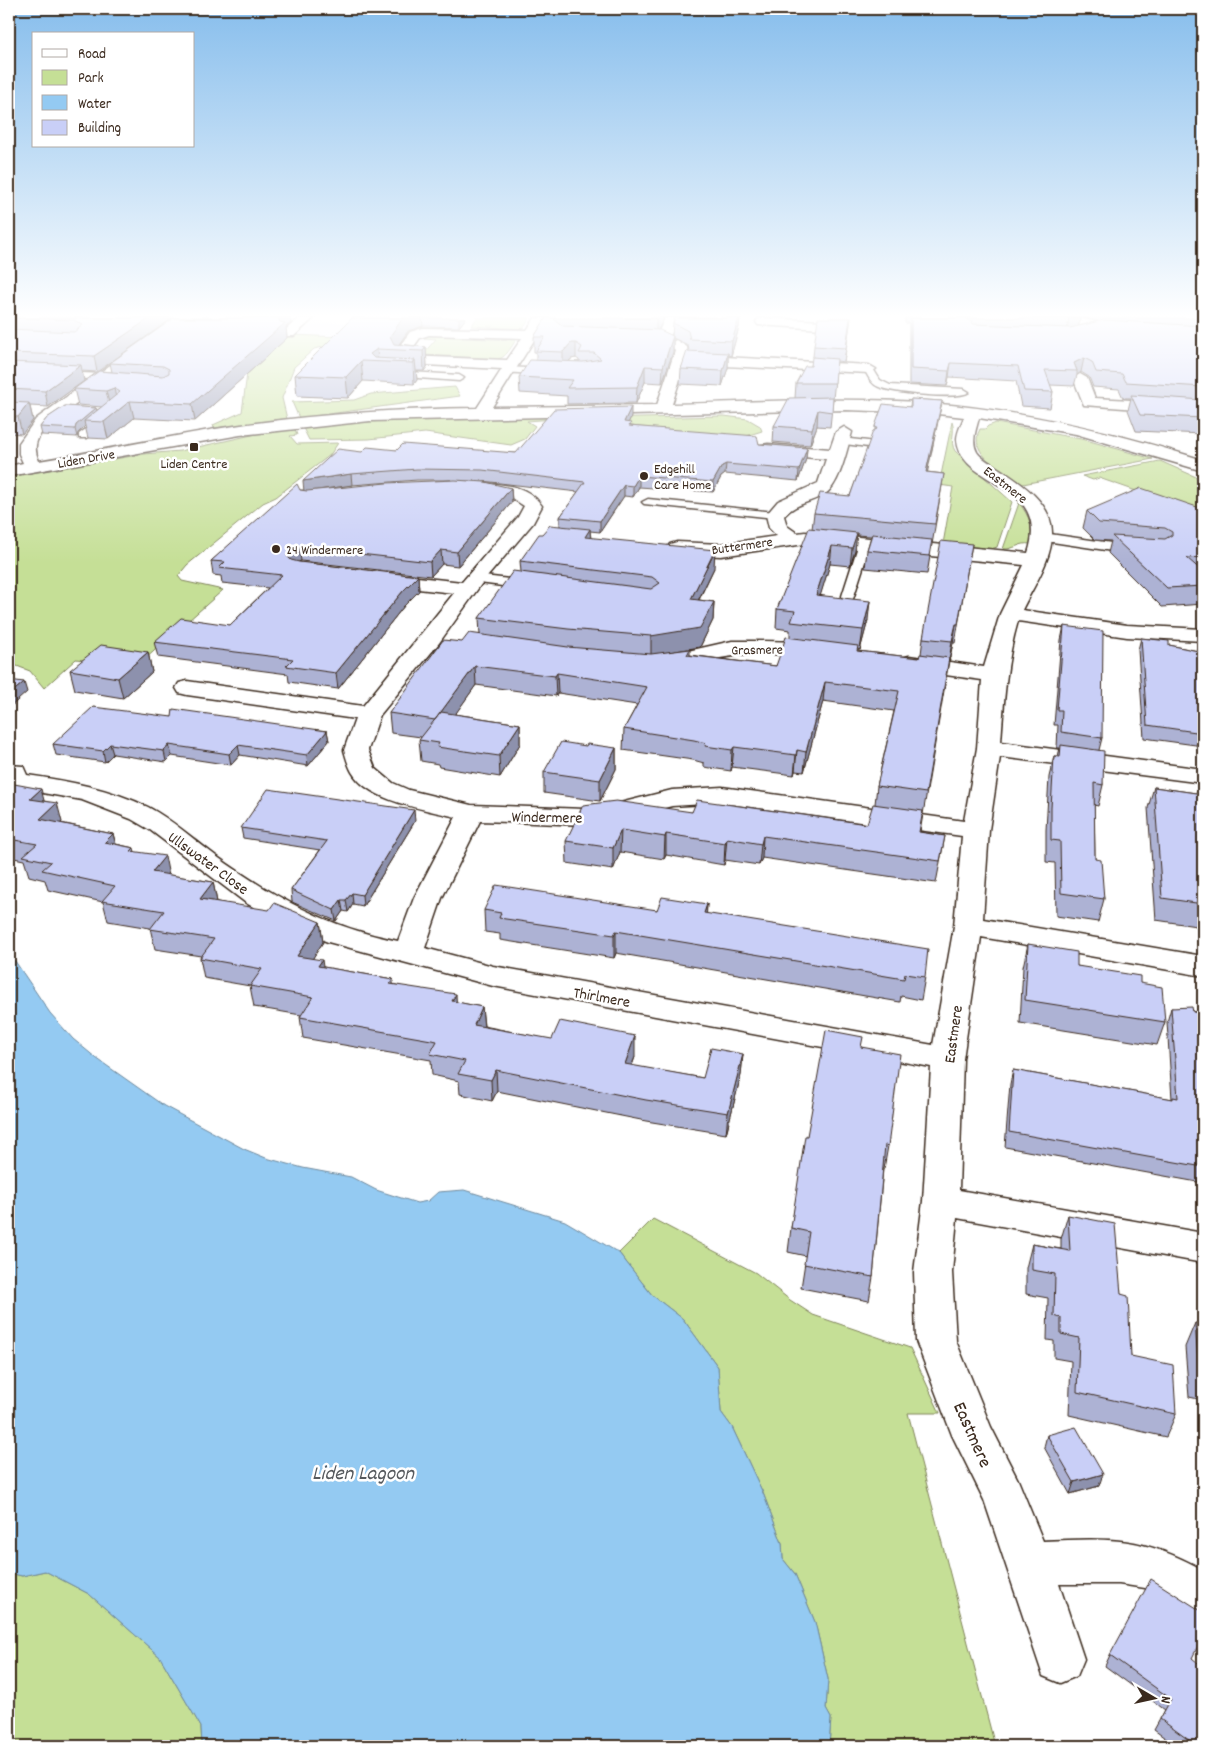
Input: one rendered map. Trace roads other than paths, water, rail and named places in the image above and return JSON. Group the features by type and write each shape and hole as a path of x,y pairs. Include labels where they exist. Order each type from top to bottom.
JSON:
{"street":[{"path":"34,467 26,455 26,444 32,433 56,412 75,400"},
{"path":"482,410 488,400"},
{"path":"664,400 664,409"},
{"path":"1087,400 1088,402 1203,409"},
{"name":"Liden Drive","path":"9,471 272,426 375,416 482,410 664,409 968,402 1078,429 1200,463"},
{"name":"Eastmere","path":"968,402 965,438 969,453 976,461 1015,487 1034,506 1043,527 1039,549 1010,614 999,648 994,675 989,748 976,830 968,926 947,1059 941,1202 933,1272 936,1341 972,1435 1003,1494 1029,1563 1060,1658"},
{"path":"26,413 56,412"},
{"path":"765,448 840,443"},
{"name":"Buttermere","path":"792,538 778,528 774,515 784,505 818,491 826,485 840,443"},
{"name":"Windermere","path":"452,487 498,490 525,496 533,506 526,519 523,532 471,584 441,640 370,714 356,750 364,771 373,781 400,796 471,813 585,817 604,815 672,798 722,795 976,830"},
{"name":"Buttermere","path":"655,546 721,550 792,538 865,543 1039,549"},
{"path":"360,576 471,584"},
{"path":"1010,614 1128,631 1203,635"},
{"name":"Grasmere","path":"646,664 686,660 732,648 750,647 842,655"},
{"path":"888,661 994,675"},
{"path":"188,688 370,714"},
{"path":"989,748 1160,780 1203,776"},
{"name":"Ullswater Close","path":"13,778 88,793 112,801 157,823 237,884 280,912 329,935 366,945 409,953"},
{"path":"409,953 416,925 429,894 471,813"},
{"path":"968,926 1203,966"},
{"name":"Thirlmere","path":"409,953 493,976 947,1059"},
{"path":"941,1202 1085,1225 1203,1248"},
{"path":"1029,1563 1122,1562 1143,1566 1176,1579 1203,1596"}],"lane":[{"path":"957,400 968,402"},
{"path":"56,412 77,410"},
{"path":"83,436 113,412 95,411"},
{"path":"840,443 868,444"},
{"path":"648,502 774,515"},
{"path":"848,596 865,543"},
{"path":"1039,549 1102,547 1143,550"},
{"path":"471,584 544,587"}],"water":[{"name":"Liden Lagoon","path":"9,958 15,961 50,1013 73,1039 96,1058 164,1106 244,1149 266,1158 303,1168 351,1177 376,1190 417,1203 428,1201 438,1192 464,1190 565,1221 619,1253 652,1295 683,1319 718,1367 721,1412 732,1427 763,1493 782,1543 783,1559 795,1574 815,1622 828,1679 826,1709 831,1718 829,1746 202,1746 201,1727 160,1657 89,1594 45,1571 22,1576 9,1573"}],"place":[{"name":"Liden Centre","path":"194,447"},
{"name":"Edgehill Care Home","path":"644,476"},
{"name":"24 Windermere","path":"276,549"}]}
